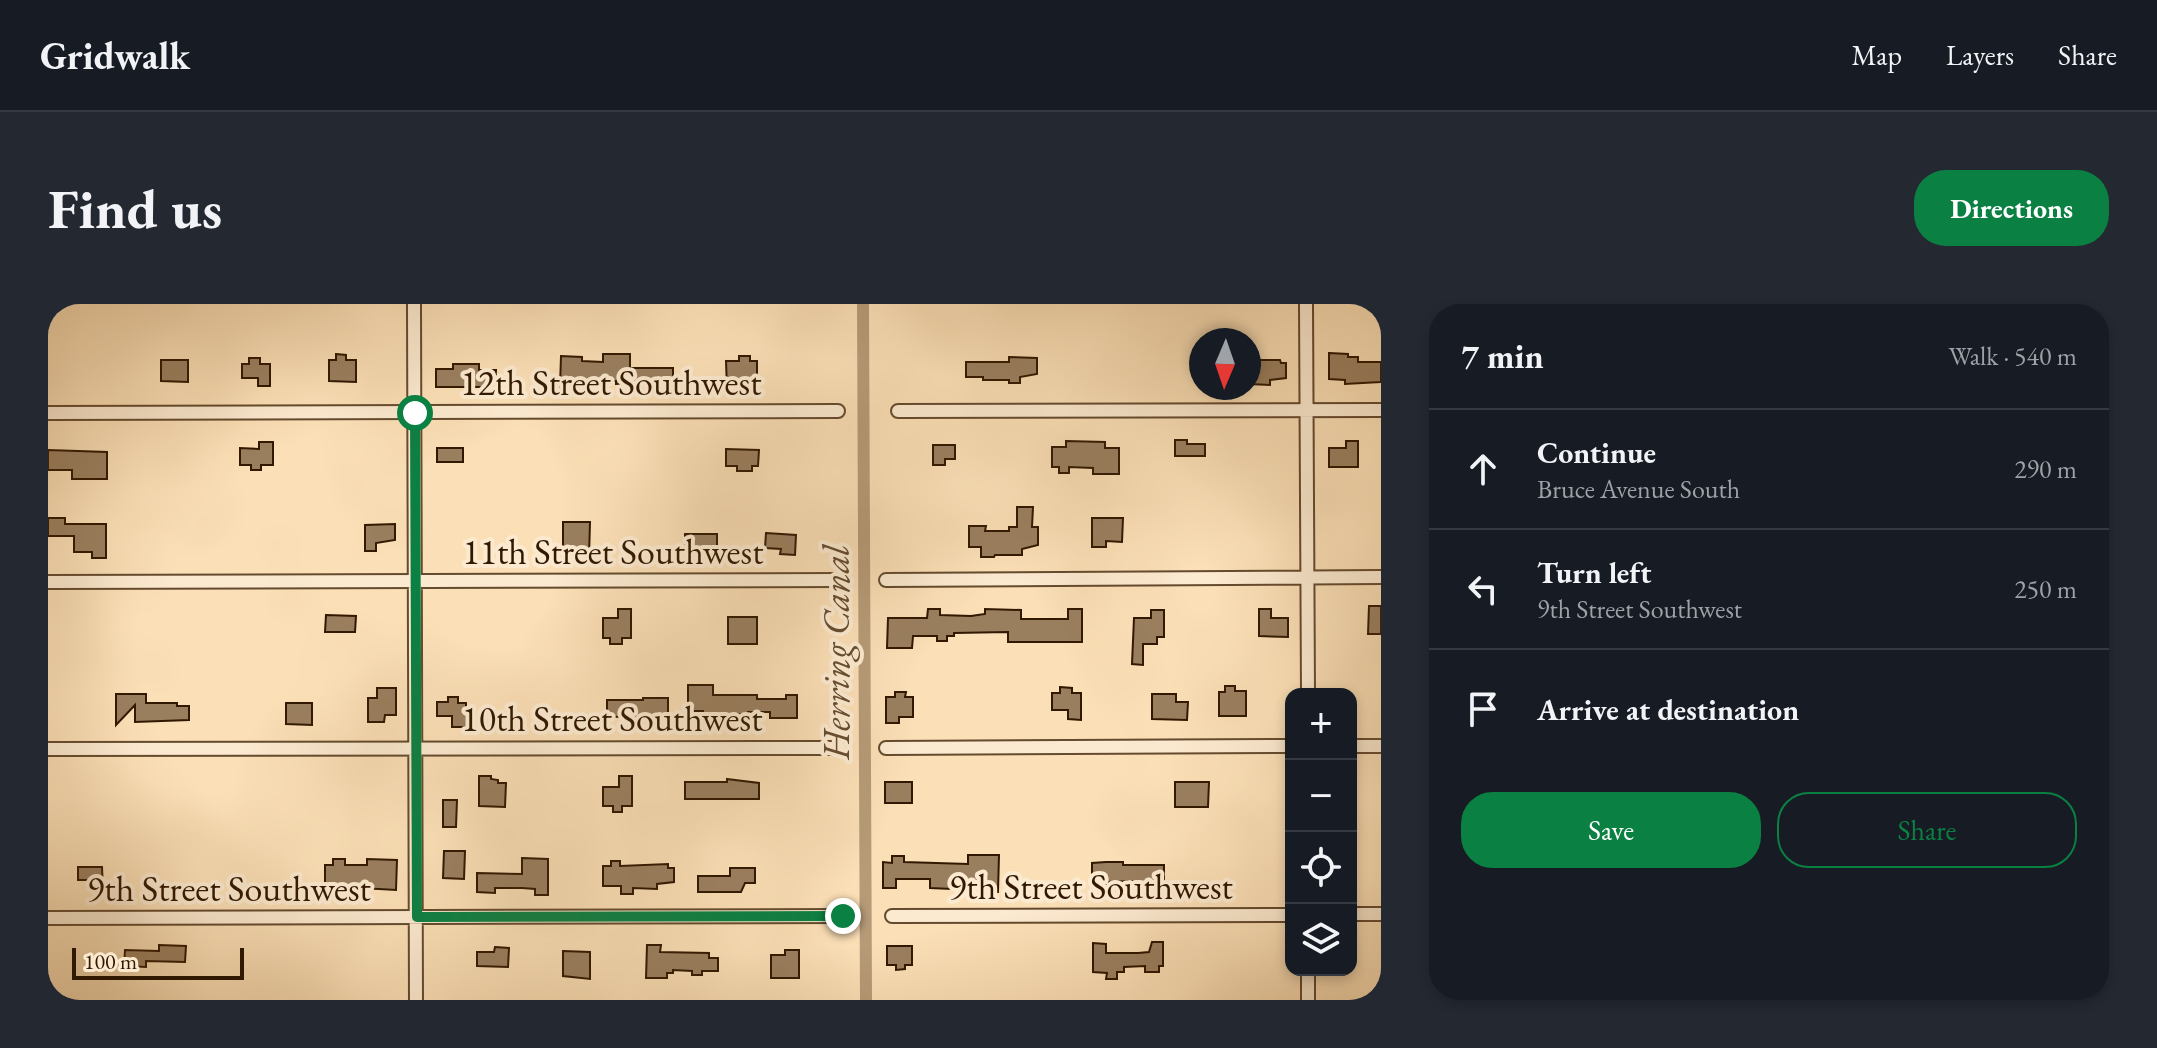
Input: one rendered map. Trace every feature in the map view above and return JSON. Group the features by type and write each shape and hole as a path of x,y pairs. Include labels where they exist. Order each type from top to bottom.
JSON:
{"street":[{"path":"414,304 416,1000"},
{"path":"1306,304 1308,688"},
{"path":"898,411 1381,410"},
{"name":"12th Street Southwest","path":"48,413 838,411"},
{"path":"886,580 1381,577"},
{"name":"11th Street Southwest","path":"48,582 842,580"},
{"path":"886,748 1285,746"},
{"path":"1357,746 1381,746"},
{"name":"10th Street Southwest","path":"48,749 840,748"},
{"path":"1357,914 1381,914"},
{"name":"9th Street Southwest","path":"892,916 1285,915"},
{"name":"9th Street Southwest","path":"48,918 843,916"},
{"path":"1308,976 1308,1000"}],"building":[{"path":"1329,353 1358,357 1358,362 1381,362 1381,382 1345,384 1345,380 1329,379"},
{"path":"336,354 346,355 346,360 356,360 356,382 329,381 329,360 336,360"},
{"path":"603,354 630,354 630,368 673,368 673,382 616,384 616,381 576,380 575,387 560,387 561,356 603,362"},
{"path":"739,356 750,356 750,361 757,361 757,381 739,381 740,389 727,389 726,361 739,361"},
{"path":"1009,357 1037,358 1037,374 1020,377 1020,383 966,377 966,362 1009,362"},
{"path":"249,358 260,358 260,364 270,364 270,386 258,386 258,378 242,378 242,364 249,364"},
{"path":"161,360 188,360 188,382 161,381"},
{"path":"1261,360 1286,363 1286,378 1270,380 1270,385 1261,385"},
{"path":"453,364 479,364 479,370 496,370 495,387 436,387 436,369 453,369"},
{"path":"1175,440 1205,444 1205,456 1175,456"},
{"path":"1066,441 1105,442 1105,448 1119,448 1119,474 1093,474 1093,468 1069,467 1069,473 1059,473 1059,467 1052,467 1052,447 1066,447"},
{"path":"1346,441 1358,441 1358,467 1329,467 1329,448 1346,448"},
{"path":"259,442 273,442 273,465 261,465 261,470 251,470 251,465 240,465 240,448 259,449"},
{"path":"933,445 955,445 955,459 945,459 945,465 933,465"},
{"path":"437,448 463,448 463,462 437,462"},
{"path":"726,449 759,450 758,466 752,466 752,471 737,471 737,466 726,466"},
{"path":"48,450 107,452 107,479 72,479 72,470 48,470"},
{"path":"1017,507 1033,507 1032,527 1038,527 1038,545 1022,549 1022,555 994,557 981,557 981,547 969,547 969,526 986,526 985,531 1009,531 1009,527 1017,527"},
{"path":"48,518 65,518 65,524 106,524 106,558 92,558 92,552 74,552 74,536 48,536"},
{"path":"1092,518 1123,518 1122,542 1106,541 1106,547 1092,547"},
{"path":"563,522 590,522 589,558 576,558 576,553 563,553"},
{"path":"395,524 395,540 376,543 376,551 365,551 365,525"},
{"path":"766,533 796,535 795,555 780,554 781,549 765,548"},
{"path":"685,534 717,534 717,552 685,548"},
{"path":"1369,606 1381,606 1381,634 1368,634"},
{"path":"618,609 631,609 631,638 622,638 622,644 610,644 610,638 603,638 603,618 618,618"},
{"path":"928,609 940,609 940,615 971,616 985,614 985,609 1021,610 1021,619 1068,619 1068,609 1082,609 1082,642 1008,642 1008,632 954,633 954,636 947,636 947,641 937,641 937,636 913,636 912,648 887,648 888,618 927,618"},
{"path":"1259,609 1271,609 1271,618 1288,618 1288,637 1259,636"},
{"path":"1151,610 1164,610 1164,637 1157,637 1157,644 1143,644 1143,665 1132,664 1134,618 1151,618"},
{"path":"326,615 356,616 355,632 325,632"},
{"path":"728,617 757,617 757,644 728,644"},
{"path":"688,685 713,685 713,695 757,695 757,699 786,699 786,695 797,695 797,718 770,718 770,712 739,714 740,721 728,721 728,716 703,716 703,711 688,711"},
{"path":"1225,686 1235,686 1235,691 1246,691 1246,716 1219,716 1219,692 1225,692"},
{"path":"1060,687 1072,688 1072,693 1081,693 1081,720 1068,719 1068,710 1052,710 1052,693 1060,693"},
{"path":"377,688 396,688 396,715 385,715 384,722 368,722 368,698 377,698"},
{"path":"895,692 906,692 905,697 913,697 913,717 899,717 899,723 886,723 886,697 895,697"},
{"path":"116,694 146,694 146,703 189,706 189,720 135,722 135,705 116,725"},
{"path":"1152,694 1176,694 1176,702 1188,702 1187,720 1152,719"},
{"path":"448,697 458,697 458,703 466,703 466,727 452,727 452,716 437,716 437,702 448,702"},
{"path":"668,698 668,716 607,717 607,700"},
{"path":"286,703 312,703 312,725 286,724"},
{"path":"479,776 491,776 498,783 506,783 505,807 479,806"},
{"path":"619,776 632,776 632,806 622,806 622,812 613,812 613,806 603,806 603,787 619,787"},
{"path":"727,779 759,783 759,799 685,799 685,782 727,782"},
{"path":"885,782 912,782 912,803 885,803"},
{"path":"1175,782 1209,782 1208,807 1175,807"},
{"path":"443,800 457,800 456,827 443,827"},
{"path":"444,851 465,851 464,879 443,878"},
{"path":"968,855 999,855 998,892 985,891 985,884 952,883 952,889 930,888 930,879 896,879 896,888 883,888 883,862 892,863 892,856 904,856 904,862 968,864"},
{"path":"522,858 548,859 548,895 535,895 535,889 522,888 495,888 495,893 477,892 477,873 522,874"},
{"path":"333,859 345,859 345,865 367,865 367,859 397,860 396,890 325,886 325,865 333,865"},
{"path":"611,861 620,861 620,866 668,864 668,868 674,868 674,882 657,884 657,889 633,888 633,894 621,894 621,886 603,886 603,866 611,866"},
{"path":"1123,862 1123,865 1164,865 1164,888 1153,888 1153,883 1135,881 1106,882 1106,888 1092,887 1092,863"},
{"path":"78,867 102,867 103,890 92,890 92,880 78,880"},
{"path":"730,868 755,868 755,883 745,883 741,892 698,892 698,876 730,876"},
{"path":"1152,942 1163,942 1163,966 1159,966 1159,972 1145,972 1145,966 1124,967 1124,972 1117,972 1117,979 1106,979 1107,973 1093,972 1093,943 1106,944 1106,953 1138,953 1149,952"},
{"path":"159,945 186,946 185,962 146,961 146,967 124,966 125,950 159,951"},
{"path":"647,945 661,945 660,952 709,953 709,958 718,958 718,971 702,971 702,975 692,975 692,971 673,970 673,973 667,973 667,978 646,978"},
{"path":"887,946 912,946 912,965 896,970 896,965 887,965"},
{"path":"495,947 509,948 508,967 477,966 477,952 494,952"},
{"path":"785,950 799,950 799,978 771,978 771,955 785,955"},
{"path":"563,951 590,952 590,979 563,976"}],"waterway":[{"name":"Herring Canal","path":"863,304 866,1000"}],"route":[{"path":"415,413 417,917 843,916"}]}
